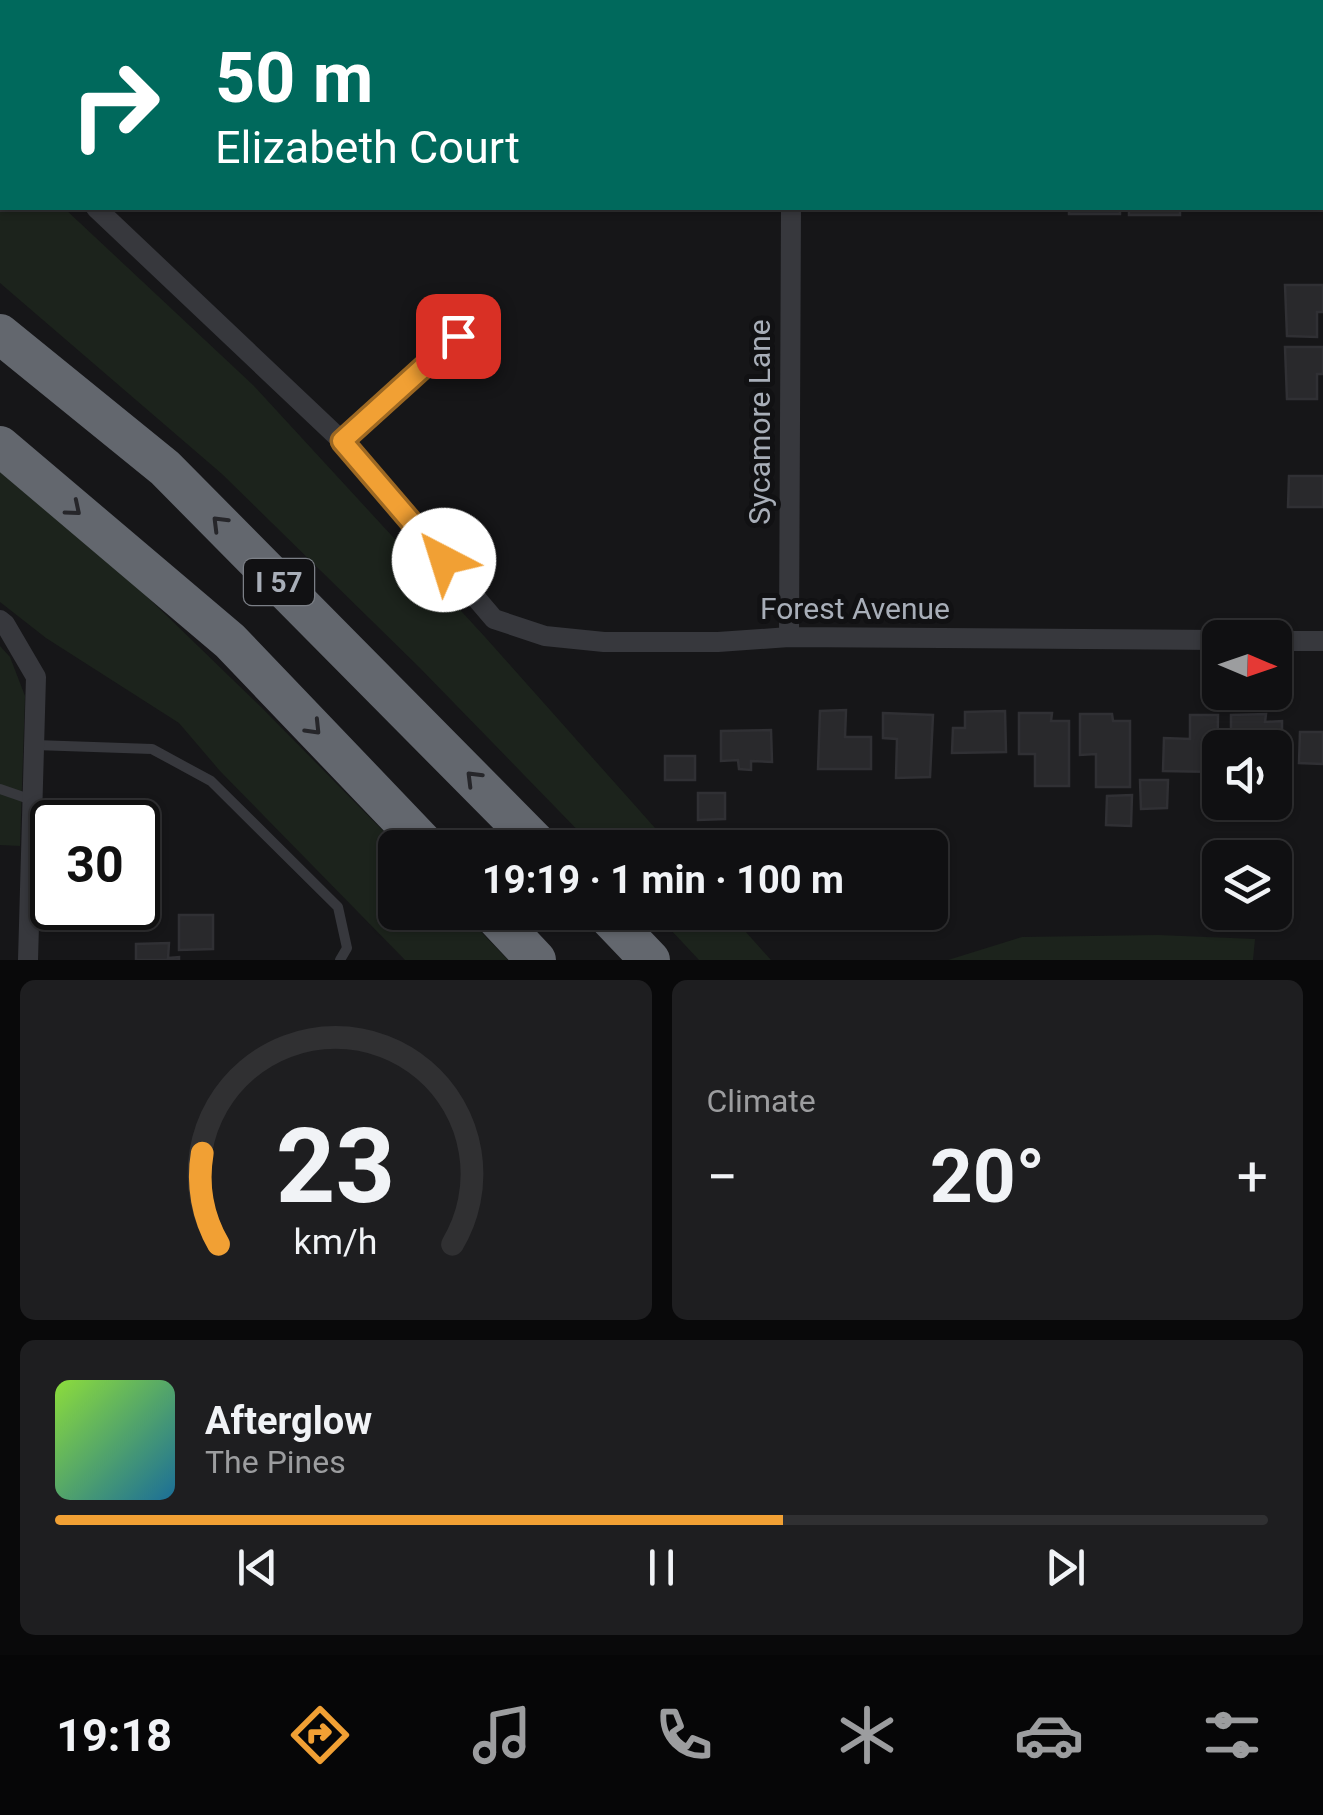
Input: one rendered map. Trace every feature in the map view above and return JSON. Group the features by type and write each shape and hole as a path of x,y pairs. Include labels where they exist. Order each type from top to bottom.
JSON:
{"highway":[{"name":"I 57","path":"0,334 165,468 524,830"},
{"name":"I 57","path":"0,446 230,641 411,830"},
{"path":"508,930 536,960"},
{"path":"621,930 650,960"}],"street":[{"path":"98,210 342,441 458,336"},
{"name":"Sycamore Lane","path":"789,637 791,210"},
{"name":"Forest Avenue","path":"342,441 494,619 546,636 604,642 718,642 789,637 1202,640"},
{"path":"0,620 36,677 33,800"},
{"path":"1292,641 1323,641"},
{"path":"28,960 30,896"}],"lane":[{"path":"35,745 152,749 211,782 338,907 346,948 340,960"},
{"path":"0,789 33,800"}],"shaded area":[{"path":"0,210 66,210 253,385 657,830 577,830 419,667 222,474 0,283"},
{"path":"0,468 132,582 382,830 378,830 378,930 479,930 508,960 405,960 220,771 179,723 46,638 0,602"},
{"path":"0,646 10,657 25,696 20,846 0,845"},
{"path":"671,930 744,930 771,960 699,960"},
{"path":"1158,935 1255,939 1253,960 948,960 1022,937"}],"building":[{"path":"1069,210 1120,210 1120,214 1069,214"},
{"path":"1129,210 1180,210 1180,215 1129,215"},
{"path":"1285,285 1323,285 1323,312 1317,312 1317,337 1287,336"},
{"path":"1285,347 1323,347 1323,374 1317,374 1317,399 1287,399"},
{"path":"1289,476 1323,476 1323,507 1288,507"},
{"path":"846,710 845,737 871,737 871,769 818,769 820,711"},
{"path":"1005,711 1006,752 952,753 953,728 965,728 965,712"},
{"path":"883,713 933,715 930,777 896,778 897,739 883,738"},
{"path":"1019,713 1052,713 1051,721 1069,721 1069,786 1035,786 1035,754 1019,754"},
{"path":"1080,714 1112,714 1113,721 1130,721 1130,787 1096,787 1096,754 1080,755"},
{"path":"1266,714 1265,722 1282,721 1282,730 1231,730 1231,715"},
{"path":"1190,715 1218,715 1218,730 1202,730 1202,772 1163,771 1164,738 1190,739"},
{"path":"771,730 772,762 751,761 751,770 739,769 738,760 721,761 721,731"},
{"path":"1300,732 1323,732 1323,764 1299,763"},
{"path":"665,756 695,756 695,780 665,780"},
{"path":"1140,780 1168,780 1167,808 1141,809"},
{"path":"698,793 725,793 725,819 698,820"},
{"path":"1132,795 1131,826 1106,825 1107,796"},
{"path":"179,915 213,915 213,949 179,950"},
{"path":"169,943 168,958 179,960 136,960 136,944"}],"route":[{"path":"444,560 342,441 458,336"}]}
